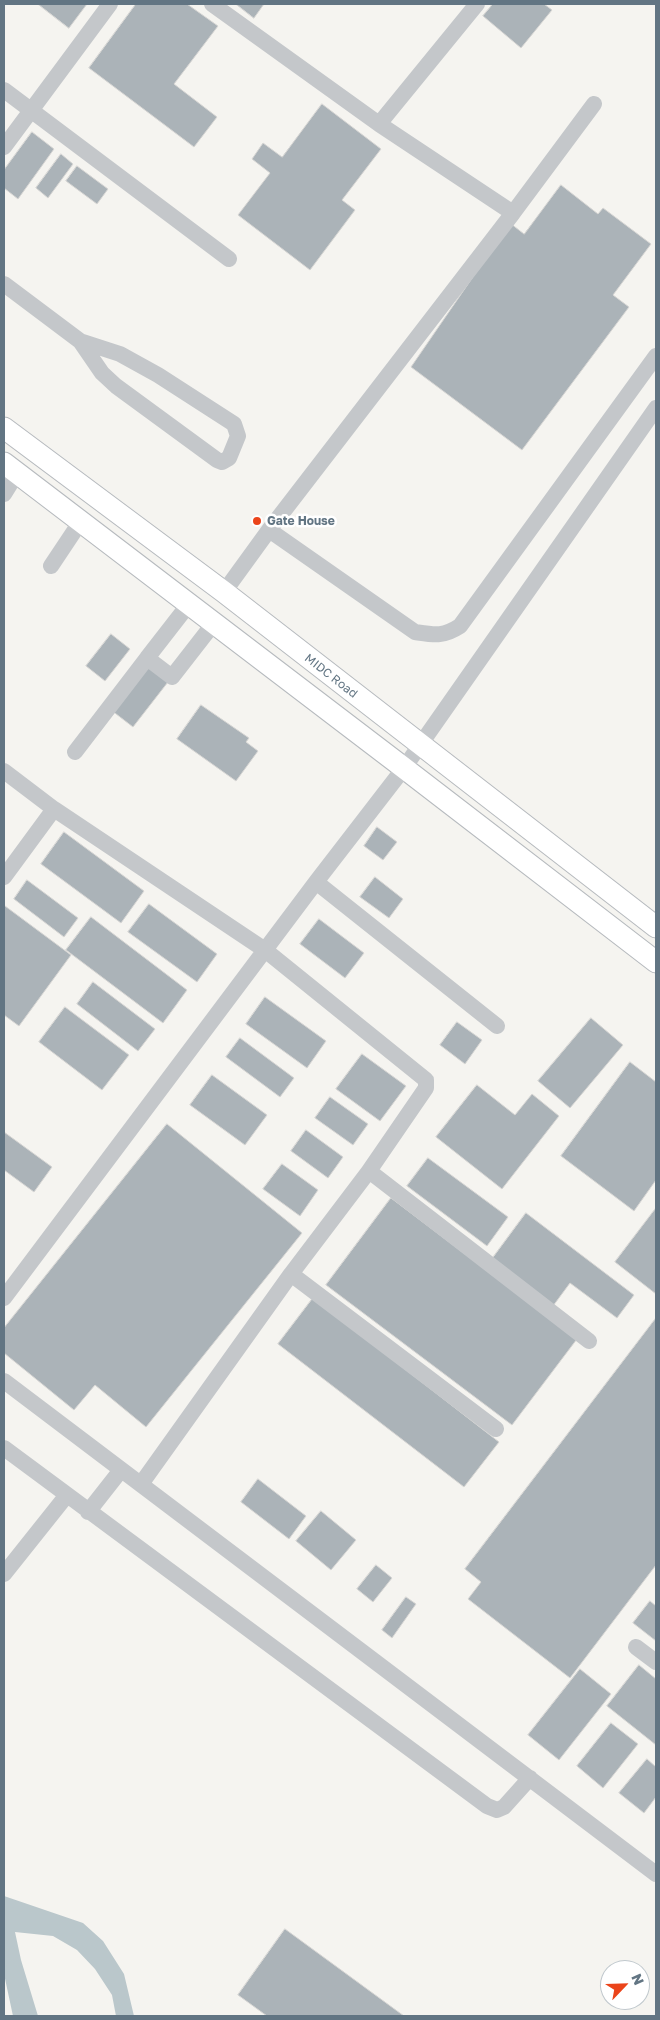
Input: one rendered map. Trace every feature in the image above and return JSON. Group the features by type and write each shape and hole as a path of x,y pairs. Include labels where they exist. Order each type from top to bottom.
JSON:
{"main road":[{"name":"MIDC Road","path":"4,428 224,592 656,927"},
{"path":"10,468 656,962"}],"street":[{"path":"4,147 110,4"},
{"path":"212,4 379,124 513,213"},
{"path":"379,124 477,4"},
{"path":"4,90 229,259"},
{"path":"224,592 269,530 513,213 594,104"},
{"path":"4,284 80,341 102,373 116,386 217,460 222,462 229,458 238,436 234,424 158,375 120,354 80,341"},
{"path":"269,530 415,632 434,635 448,634 460,626 656,356"},
{"path":"4,1298 316,882 404,768 656,408"},
{"path":"4,494 10,468"},
{"path":"51,566 81,521"},
{"path":"75,752 189,604"},
{"path":"148,658 172,677 214,623"},
{"path":"4,771 54,809 265,950 426,1080 426,1088 369,1171 291,1274 141,1484"},
{"path":"4,876 54,809"},
{"path":"316,882 497,1026"},
{"path":"369,1171 589,1341"},
{"path":"291,1274 496,1429"},
{"path":"4,1381 656,1874"},
{"path":"4,1448 487,1806 497,1810 504,1807 530,1778"},
{"path":"88,1512 121,1470"},
{"path":"4,1574 67,1495"},
{"path":"636,1646 656,1662"}],"shaded area":[{"path":"4,1896 83,1923 103,1941 124,1974 134,2016 116,2016 112,1995 95,1969 77,1950 53,1936 15,1932 21,1960 38,2016 13,2016 4,1974"}],"building":[{"path":"38,4 87,4 69,28"},
{"path":"136,4 187,4 218,26 174,84 217,117 194,147 89,68"},
{"path":"236,4 264,4 254,18"},
{"path":"493,4 544,4 552,10 521,48 483,16"},
{"path":"322,104 381,149 342,200 355,210 310,270 238,215 270,173 252,159 263,143 282,157"},
{"path":"32,132 54,149 18,199 4,188 4,170"},
{"path":"61,154 73,164 48,198 36,188"},
{"path":"77,166 108,189 97,204 66,181"},
{"path":"561,185 598,214 603,208 651,244 613,295 629,307 522,450 411,367 510,223 524,234"},
{"path":"111,634 130,649 105,681 86,666"},
{"path":"146,664 168,682 133,727 111,710"},
{"path":"201,705 249,738 246,742 258,751 236,781 177,739"},
{"path":"377,827 397,842 383,860 364,846"},
{"path":"64,832 144,891 121,923 41,864"},
{"path":"375,877 403,899 389,918 360,897"},
{"path":"27,880 78,918 64,937 14,899"},
{"path":"149,904 217,954 197,982 128,932"},
{"path":"5,906 71,955 19,1026 4,1015"},
{"path":"91,917 187,990 163,1023 66,950"},
{"path":"319,919 364,953 345,978 300,944"},
{"path":"93,982 155,1029 138,1051 77,1004"},
{"path":"265,997 326,1041 307,1068 246,1024"},
{"path":"65,1007 129,1055 102,1090 39,1042"},
{"path":"591,1018 623,1045 570,1108 538,1081"},
{"path":"457,1022 482,1040 465,1064 440,1045"},
{"path":"240,1038 294,1078 280,1097 226,1057"},
{"path":"362,1054 406,1086 380,1121 336,1089"},
{"path":"630,1062 656,1082 656,1180 634,1211 561,1156"},
{"path":"212,1075 267,1115 245,1145 190,1105"},
{"path":"477,1085 515,1115 532,1094 559,1116 502,1189 436,1137"},
{"path":"330,1097 368,1124 353,1145 315,1118"},
{"path":"167,1124 302,1233 146,1427 95,1385 74,1410 4,1353 4,1328"},
{"path":"306,1130 343,1157 328,1178 291,1151"},
{"path":"4,1132 52,1167 34,1192 4,1170"},
{"path":"428,1158 508,1217 487,1246 407,1186"},
{"path":"282,1164 318,1190 300,1216 263,1189"},
{"path":"391,1198 577,1339 512,1425 326,1285"},
{"path":"656,1208 656,1294 615,1262"},
{"path":"526,1213 634,1295 617,1318 570,1283 553,1306 492,1259"},
{"path":"313,1298 499,1442 464,1487 278,1344"},
{"path":"656,1318 656,1565 570,1678 468,1599 481,1582 465,1569"},
{"path":"258,1479 306,1516 289,1539 241,1502"},
{"path":"321,1511 356,1540 331,1570 296,1541"},
{"path":"376,1565 392,1578 373,1602 357,1589"},
{"path":"406,1597 416,1604 392,1638 382,1630"},
{"path":"650,1601 656,1606 656,1641 633,1623"},
{"path":"639,1665 656,1679 656,1745 607,1706"},
{"path":"580,1669 611,1694 559,1760 528,1735"},
{"path":"611,1723 638,1744 603,1788 577,1766"},
{"path":"647,1759 656,1767 656,1797 644,1813 619,1793"},
{"path":"285,1929 404,2016 267,2016 238,1995"}],"place":[{"name":"Gate House","path":"257,521"}]}
